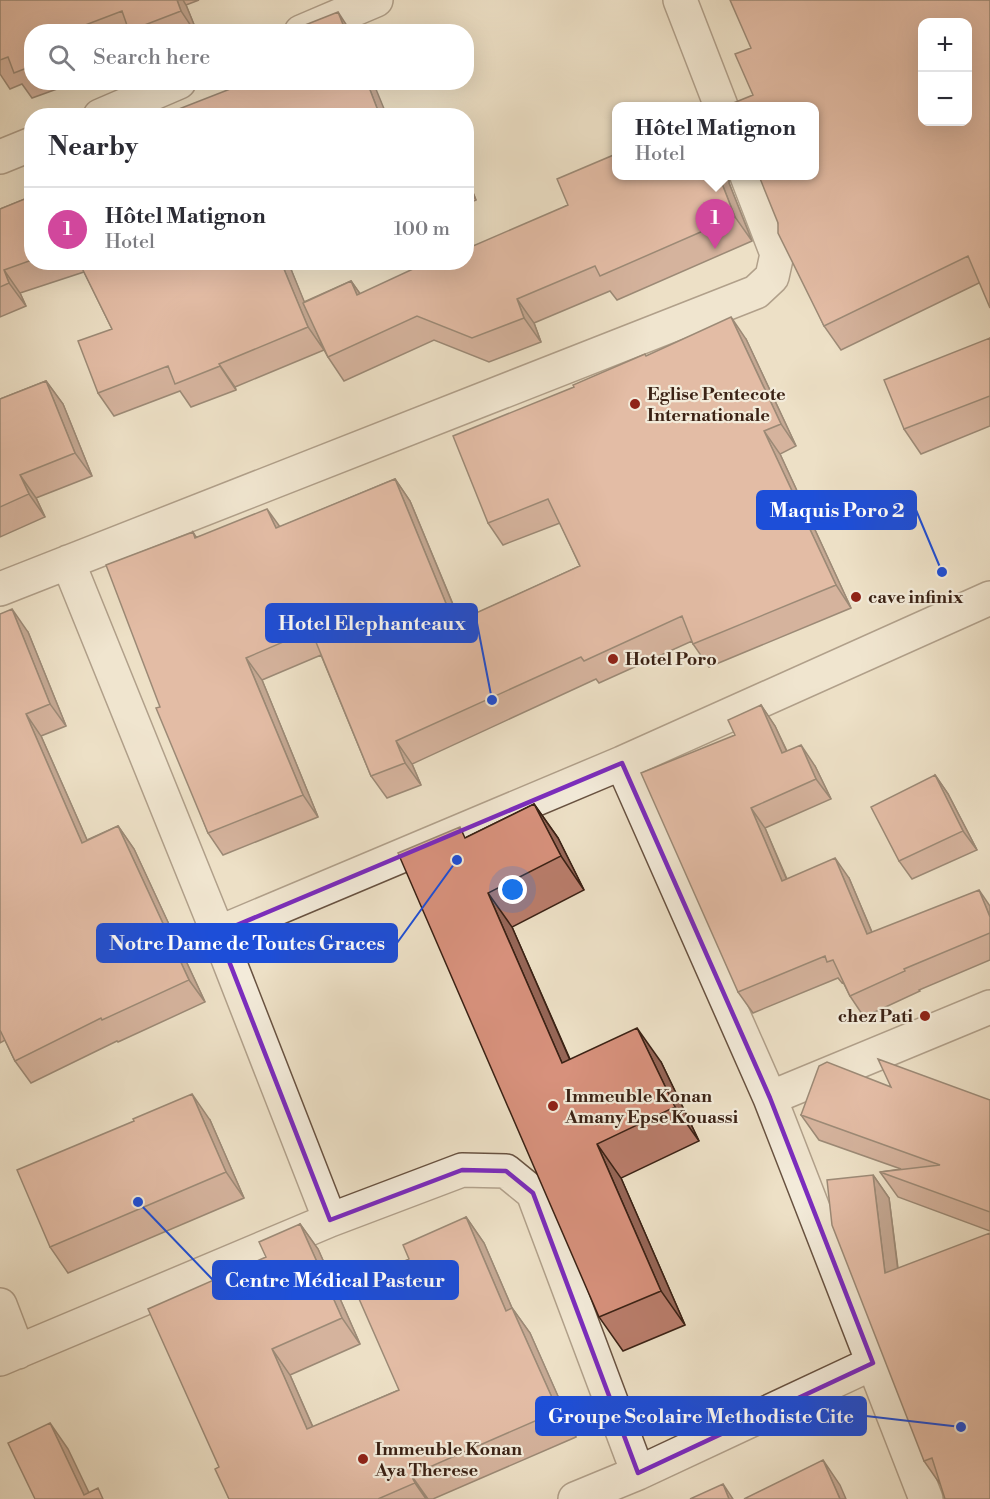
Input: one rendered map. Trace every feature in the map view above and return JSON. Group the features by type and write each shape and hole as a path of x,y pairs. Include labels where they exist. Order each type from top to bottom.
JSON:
{"street":[{"path":"320,24 376,0"},
{"path":"680,0 719,102"},
{"path":"119,108 160,90"},
{"path":"0,157 24,147"},
{"path":"0,589 756,292 772,277 777,254 749,180"},
{"path":"68,562 218,933 330,1220"},
{"path":"218,933 622,763 990,598"},
{"path":"622,763 770,1098 926,1499"},
{"path":"770,1098 990,1007"},
{"path":"0,1305 9,1356 330,1220 462,1170 506,1171 533,1193 638,1473"},
{"path":"575,1499 638,1473 873,1363"}],"highlighted area":[{"path":"622,763 770,1098 873,1363 638,1473 533,1193 506,1171 462,1170 330,1220 218,933"}],"building":[{"path":"0,0 177,0 181,11 147,24 127,24 122,11 88,24 24,24 24,69 14,73 8,57 0,60"},
{"path":"730,0 990,0 990,308 968,256 824,326 778,233 778,223 761,180 819,180 819,102 736,102 753,95 735,54 751,48"},
{"path":"338,12 343,24 308,24"},
{"path":"228,90 370,90 377,108 181,108"},
{"path":"612,156 612,180 721,180 735,217 600,276 595,266 517,299 524,318 472,338 417,316 328,357 303,303 351,281 357,295 411,270 474,270 474,246 568,205 557,179"},
{"path":"24,199 24,263 4,270 9,283 0,287 0,209"},
{"path":"83,270 284,270 308,327 175,384 168,366 98,393 78,341 112,329"},
{"path":"731,317 781,424 764,431 836,585 693,644 682,616 584,661 581,657 396,741 405,763 371,776 311,630 246,658 303,795 208,833 156,708 160,707 106,565 193,532 195,538 267,509 276,528 395,479 454,623 580,566 548,499 488,523 453,436 574,387 573,385 645,354 646,356"},
{"path":"990,338 990,396 904,429 884,380"},
{"path":"46,381 75,453 20,475 29,494 0,507 0,399"},
{"path":"12,609 50,704 26,714 82,843 118,826 189,980 102,1020 101,1018 15,1061 0,1030 0,614"},
{"path":"761,705 782,753 801,745 816,779 751,808 782,881 835,858 867,934 979,890 990,917 990,933 904,969 905,971 850,996 833,960 827,962 825,956 738,992 641,773 735,735 728,720"},
{"path":"935,775 963,831 899,861 871,807"},
{"name":"Immeuble Konan Amany Epse Kouassi","path":"534,804 561,856 488,893 562,1063 637,1028 675,1107 597,1144 661,1291 599,1317 398,853 460,827 465,838"},
{"path":"878,1059 990,1100 990,1212 880,1172 940,1165 801,1115 819,1066 827,1062 891,1087"},
{"path":"192,1094 226,1172 50,1247 17,1170"},
{"path":"873,1175 885,1273 990,1233 990,1499 945,1499 932,1458 924,1461 832,1225 827,1180"},
{"path":"466,1217 506,1311 512,1308 558,1411 411,1475 415,1483 378,1499 229,1499 215,1469 219,1467 148,1309 266,1257 259,1242 300,1224 342,1318 272,1349 307,1429 399,1390 353,1285 409,1259 403,1245"},
{"path":"50,1423 84,1495 98,1488 103,1499 35,1499 8,1443"},
{"path":"823,1460 840,1499 744,1499"},
{"path":"723,1484 729,1499 690,1499"}],"place":[{"name":"Hôtel Matignon","path":"715,249"},
{"name":"Eglise Pentecote Internationale","path":"635,404"},
{"name":"Maquis Poro 2","path":"942,572"},
{"name":"cave infinix","path":"856,597"},
{"name":"Hotel Poro","path":"613,659"},
{"name":"Hotel Elephanteaux","path":"492,700"},
{"name":"Notre Dame de Toutes Graces","path":"457,860"},
{"name":"chez Pati","path":"925,1016"},
{"name":"Immeuble Konan Amany Epse Kouassi","path":"553,1106"},
{"name":"Centre Médical Pasteur","path":"138,1202"},
{"name":"Groupe Scolaire Methodiste Cite","path":"961,1427"},
{"name":"Immeuble Konan Aya Therese","path":"363,1459"}]}
